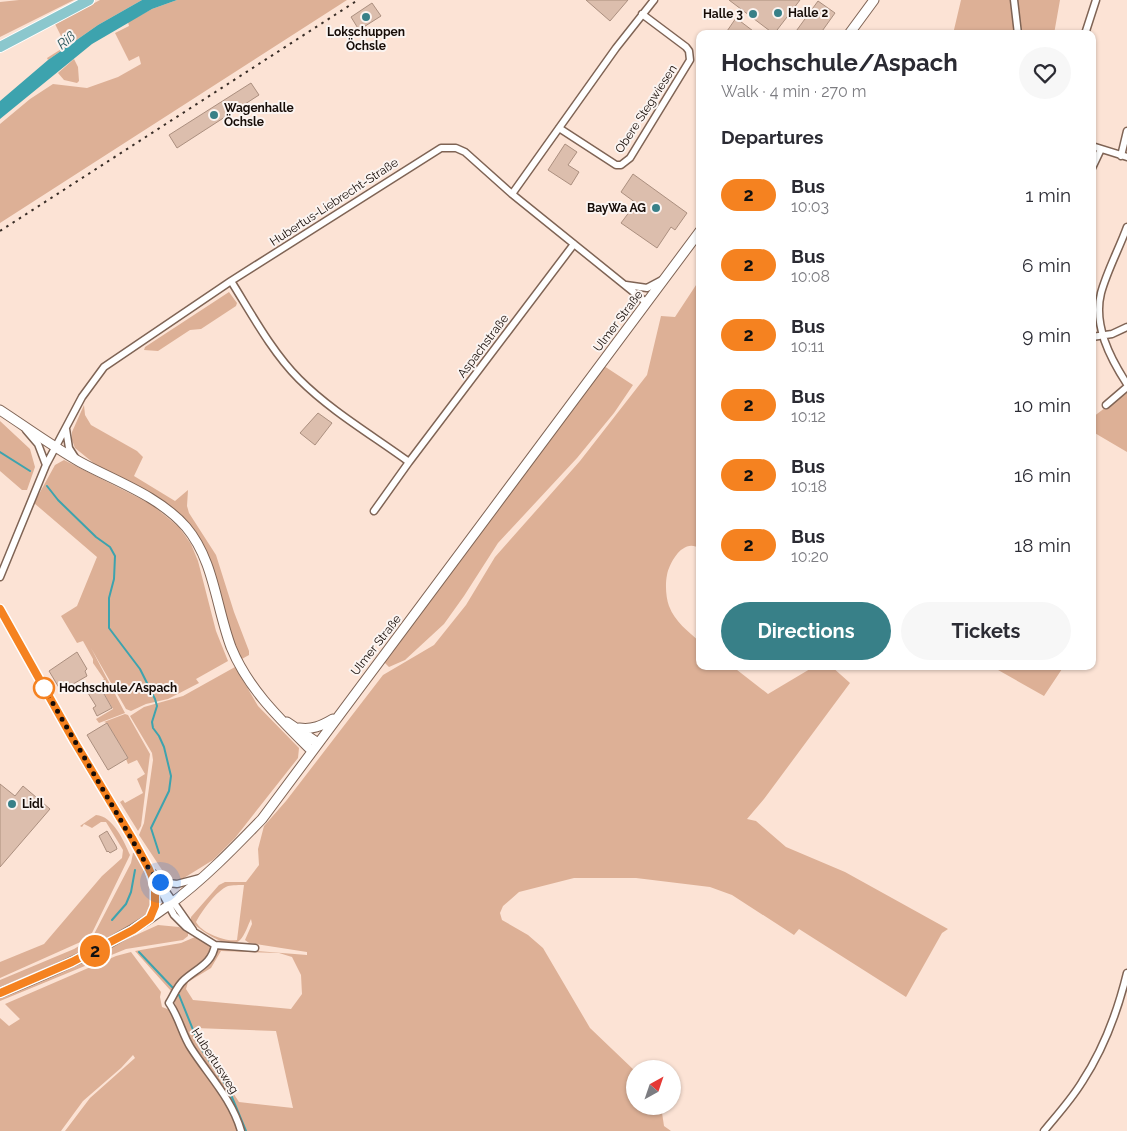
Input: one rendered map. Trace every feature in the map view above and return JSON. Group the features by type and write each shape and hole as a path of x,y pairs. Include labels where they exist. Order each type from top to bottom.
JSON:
{"main road":[{"path":"0,46 89,0"},
{"path":"851,30 874,0"},
{"name":"Ulmer Straße","path":"0,993 105,946 150,918 171,904 234,848 262,819 696,237"},
{"path":"0,410 77,460 157,503 186,527 207,564 223,622 242,670 263,699 312,751"},
{"path":"280,718 318,743"},
{"path":"297,728 308,730 336,718"}],"street":[{"path":"512,194 654,0"},
{"path":"1014,0 1018,30"},
{"path":"1086,30 1096,0"},
{"name":"Obere Stegwiesen","path":"560,128 616,165 621,165 630,158 690,60 689,51 686,47 642,14"},
{"path":"1096,147 1124,157 1127,131"},
{"name":"Hubertus-Liebrecht-Straße","path":"0,577 46,465 82,397 104,367 231,281 441,148 456,148 465,152 512,194 647,302"},
{"path":"1096,160 1101,149"},
{"path":"1106,405 1127,386 1111,360 1100,322 1101,294 1127,227"},
{"name":"Aspachstraße","path":"374,511 574,244"},
{"path":"624,285 647,288 665,278"},
{"path":"231,281 278,353 298,378 315,394 409,462"},
{"path":"1096,337 1104,336 1127,327"},
{"path":"21,423 38,444 46,465"},
{"path":"66,426 69,448 77,460"},
{"path":"0,609 171,904 179,921 215,945 255,948"},
{"path":"158,882 177,884 200,878"},
{"path":"150,918 155,906 158,882"},
{"name":"Hubertusweg","path":"215,945 208,961 185,979 177,988 169,1003 176,1012 182,1032 191,1048 232,1107 241,1131"},
{"path":"1044,1131 1082,1083 1092,1064 1118,1006 1127,973"}],"shaded area":[{"path":"74,0 0,37 0,2"},
{"path":"100,0 142,0 98,25 48,60 47,58 66,46 55,24"},
{"path":"177,0 347,0 0,223 0,124 30,99 53,84 87,88 118,77 141,64 139,56 129,61 115,33 129,26 128,22 152,9"},
{"path":"961,0 1060,0 1055,30 954,30"},
{"path":"74,59 78,67 79,81 77,83 64,80 58,73"},
{"path":"696,285 696,547 689,546 684,548 675,557 667,575 666,587 667,599 672,612 682,626 696,638 696,670 737,670 768,694 808,670 835,670 850,683 747,819 756,821 786,847 845,872 948,929 942,933 906,997 799,929 794,935 732,895 710,887 636,878 574,878 519,892 503,906 500,913 502,920 528,935 543,948 590,1028 626,1062 626,1115 662,1115 664,1126 671,1131 243,1131 184,1033 174,1000 181,988 189,980 209,964 220,948 307,955 307,952 249,943 245,940 252,924 251,919 240,940 235,943 229,943 207,934 191,921 191,917 219,885 225,882 246,882 259,865 258,849 264,826 286,801 383,675 434,645 466,605 495,557 580,461 647,375 661,316 675,317","holes":["244,885 237,940 214,936 203,930 196,922 210,902 224,888","221,951 279,953 292,957 301,975 302,994 291,1009 193,1000 186,989 188,982 211,968","195,1028 276,1031 293,1108 239,1102 206,1051"]},
{"path":"229,292 237,303 236,306 201,329 190,330 158,351 144,350 145,347"},
{"path":"604,366 633,385 614,413 577,458 498,543 444,624 405,660 389,667 384,662"},
{"path":"1127,391 1127,452 1096,434 1096,415"},
{"path":"84,405 85,415 91,425 137,451 143,457 134,476 175,501 188,490 187,506 189,513 216,555 249,655 240,660 233,646 207,555 154,497 96,465 75,448 72,432"},
{"path":"0,421 30,449 35,467 27,490 22,490 0,471"},
{"path":"64,460 151,504 179,527 191,544 198,561 216,631 228,661 196,679 199,683 168,699 146,704 131,711 126,709 91,648 125,713 99,723 96,719 113,709 99,685 104,679 93,663 93,659 83,641 77,643 61,616 77,606 97,557 34,503 55,465"},
{"path":"235,667 258,706 299,748 298,758 235,838 213,860 179,881 168,879 169,873 164,873 139,835 144,823 153,760 152,753 130,716 144,707 183,696"},
{"path":"998,670 1061,670 1044,696"},
{"path":"125,714 128,715 150,754 141,826 138,831 120,802 123,800 125,803 143,793 137,779 145,774 137,760 128,764 126,759 128,758 107,723 104,722"},
{"path":"96,815 102,816 113,824 130,855 92,933 85,940 0,978 0,962 44,944 102,876 122,858 123,850 106,822 101,822 92,828 84,824 82,827 80,826"},
{"path":"133,853 136,853 145,873 153,900 150,909 144,916 97,945 0,990 0,980 74,949 92,938 131,863"},
{"path":"158,925 179,927 188,933 188,936 183,940 126,949 0,1001 0,997"},
{"path":"195,937 209,944 211,948 208,959 171,991 135,951 181,943"},
{"path":"131,952 161,992 162,1007 170,1010 185,1042 231,1108 240,1131 65,1131 90,1098 135,1058 133,1055 83,1101 61,1131 0,1131 0,1018 9,1026 20,1019 5,1004 116,956"}],"water":[{"path":"142,0 177,0 152,9 92,44 0,119 0,101 48,60 98,25"}],"building":[{"path":"586,0 628,0 610,21"},
{"path":"729,0 800,0 777,30 769,30"},
{"path":"818,1 835,13 823,30 797,30"},
{"name":"Lokschuppen Öchsle","path":"372,3 381,16 359,30 351,17"},
{"path":"736,18 752,30 728,30"},
{"name":"Wagenhalle Öchsle","path":"251,83 259,95 177,148 169,135"},
{"path":"565,144 577,152 568,165 579,172 571,185 548,170"},
{"name":"BayWa AG","path":"633,174 687,213 675,230 671,227 657,248 621,223 636,203 621,192"},
{"path":"318,413 332,423 315,445 300,433"},
{"path":"77,652 87,669 85,671 87,676 61,691 49,671"},
{"path":"99,685 112,708 97,716 93,708 96,706 88,693"},
{"path":"107,723 128,758 108,770 87,735"},
{"path":"0,784 15,796 23,786 50,809 0,867"},
{"path":"107,831 117,849 110,853 107,852 99,836"}],"waterway":[{"path":"0,452 30,471"},
{"path":"47,486 58,500 96,537 110,547 115,556 114,579 109,598 109,628 140,669 155,699 157,706 152,722 153,728 164,747 171,776 169,791 151,828 159,853"},
{"path":"112,920 126,904 131,892 135,870"},
{"path":"139,952 173,988"},
{"path":"179,995 200,1047 229,1090 246,1131"}],"railway":[{"path":"0,231 358,0"}],"bus line":[{"name":"2","path":"0,609 74,741 132,838 155,883 155,906 150,918 105,946 0,993"}],"place":[{"name":"Halle 2","path":"778,13"},
{"name":"Halle 3","path":"753,14"},
{"name":"Lokschuppen Öchsle","path":"366,17"},
{"name":"Wagenhalle Öchsle","path":"214,115"},
{"name":"BayWa AG","path":"656,208"},
{"name":"Hochschule/Aspach","path":"44,688"},
{"name":"Lidl","path":"12,804"}],"route":[{"path":"44,688 149,869 160,882"}],"water label":[{"name":"Riß","path":"66,40"}]}
